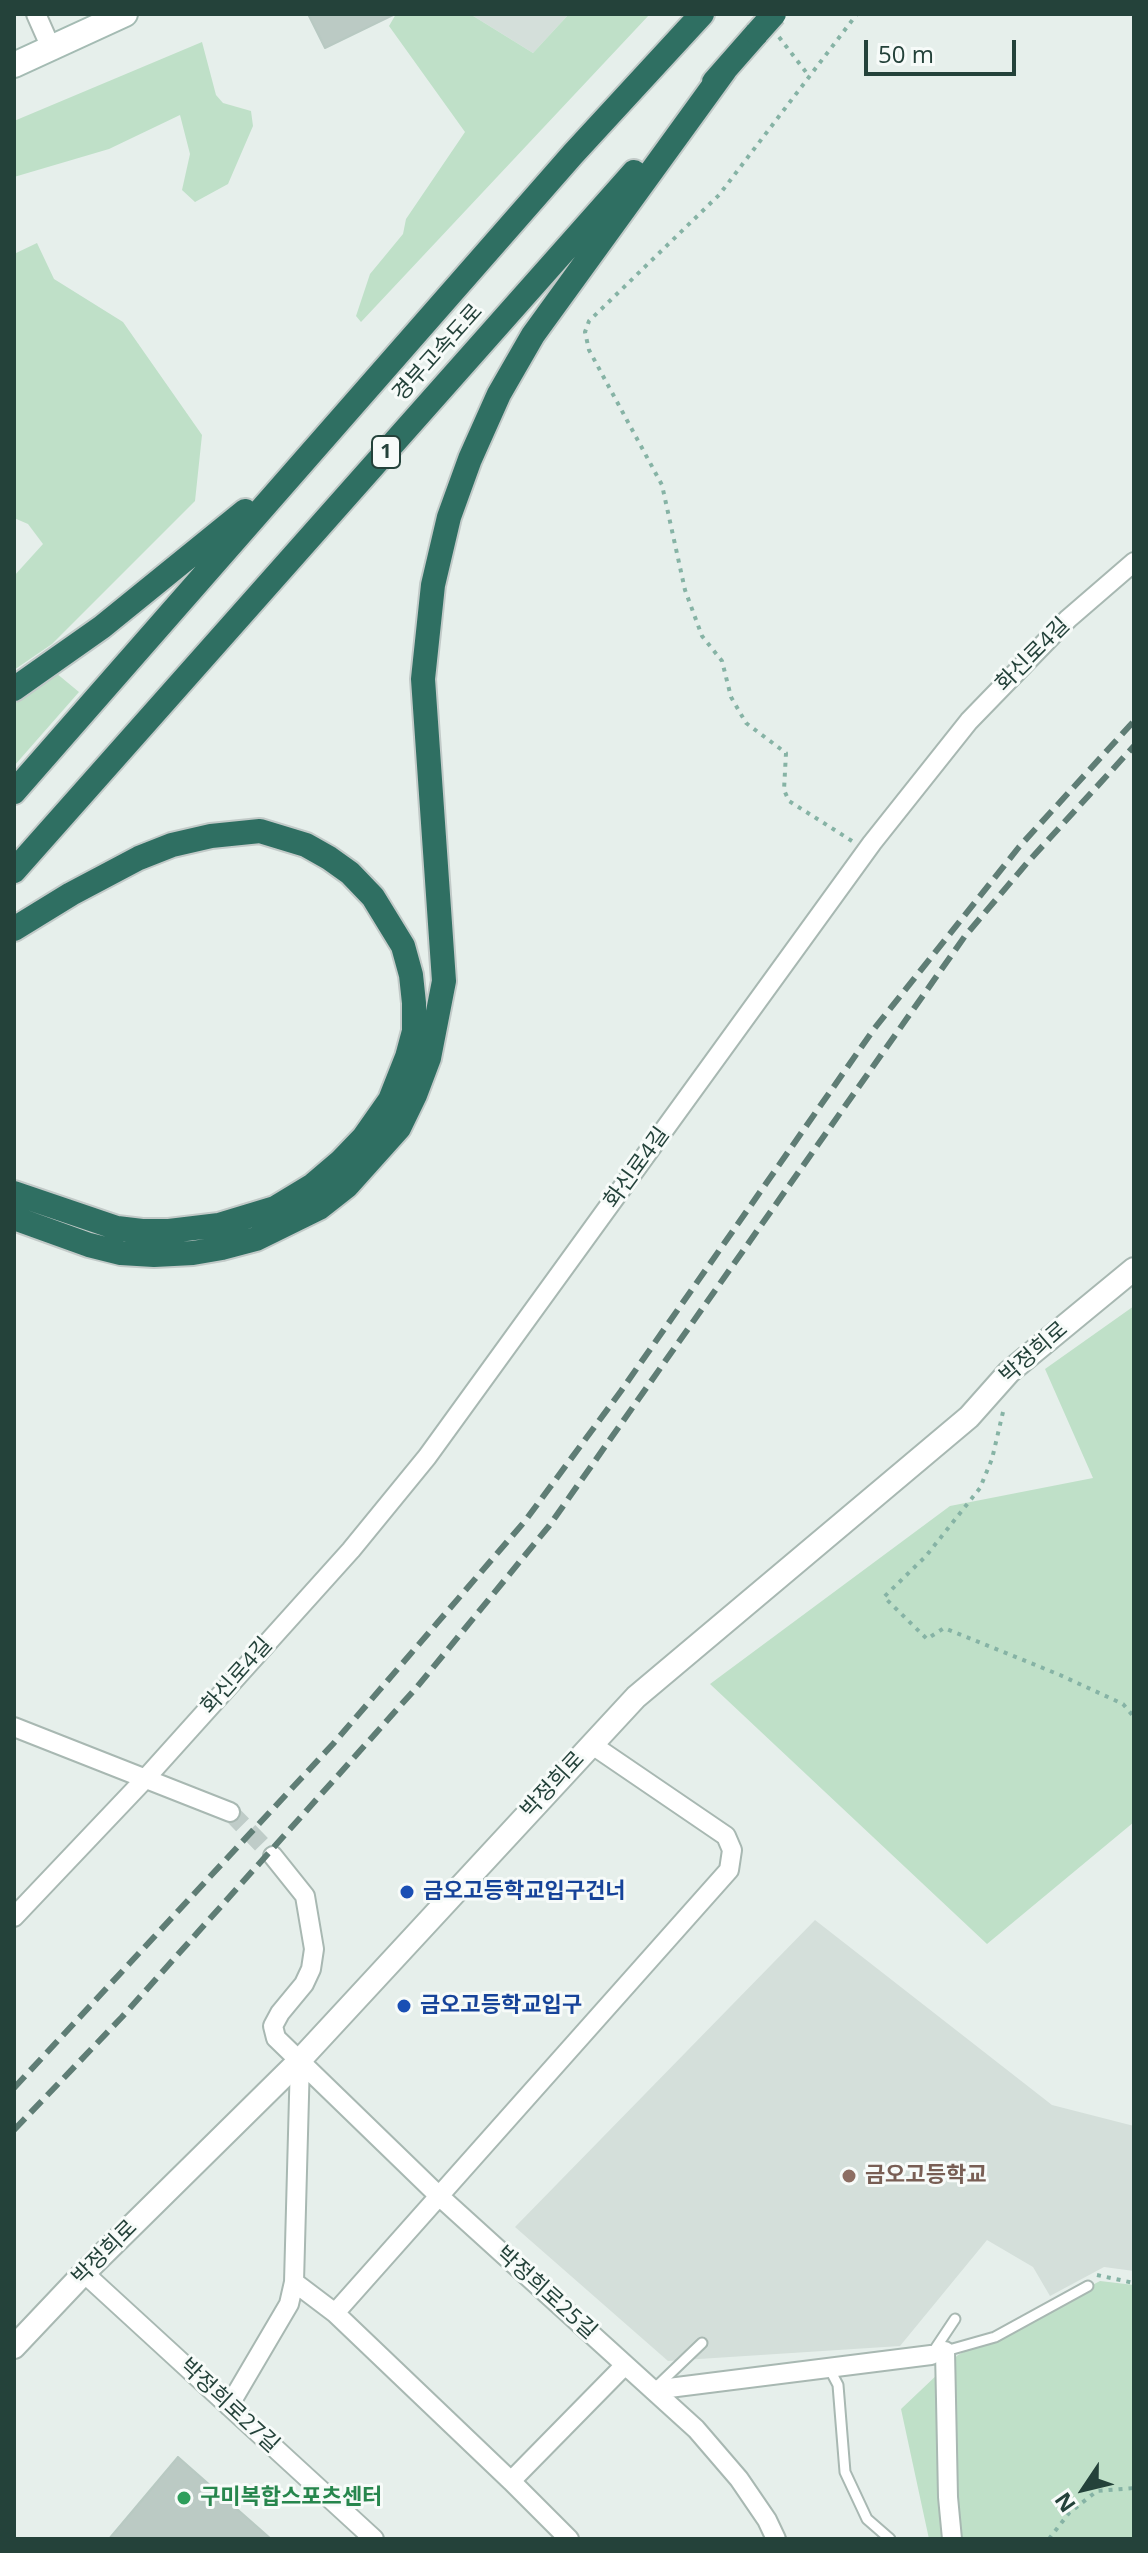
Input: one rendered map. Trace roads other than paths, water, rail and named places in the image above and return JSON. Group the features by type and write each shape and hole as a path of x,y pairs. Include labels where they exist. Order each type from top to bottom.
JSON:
{"highway":[{"name":"경부고속도로","path":"14,792 573,154 702,14"},
{"name":"경부고속도로","path":"14,871 768,25"},
{"path":"14,1218 121,1253 167,1254 222,1248 256,1239 319,1208 347,1186 399,1128 429,1058 444,981 423,679 433,585 449,517 499,394 533,335 725,70"},
{"path":"14,689 102,627 299,466"},
{"path":"14,929 139,858 172,845 211,836 260,831 306,845 329,858 350,873 373,897 403,946 414,1003 414,1031 390,1100 364,1137 340,1162 313,1185 275,1208 219,1225 142,1231 117,1228 14,1193"}],"main road":[{"path":"14,65 125,14"}],"street":[{"path":"36,14 51,48"},
{"name":"화신로4길","path":"14,1917 145,1779 351,1550 427,1457 867,851 969,721 1068,619 1134,562"},
{"name":"박정희로","path":"14,2347 84,2273 300,2060 636,1697 969,1417 1009,1372 1134,1269"},
{"path":"14,1727 230,1812"},
{"path":"335,2313 729,1870 732,1850 726,1836 591,1744"},
{"name":"박정희로25길","path":"273,1856 305,1896 314,1949 311,1969 304,1984 273,2026 276,2038 438,2195 696,2429 739,2479 776,2539"},
{"path":"229,2406 289,2304 294,2282 300,2060"},
{"name":"박정희로27길","path":"84,2273 374,2539"},
{"path":"294,2282 335,2313 569,2539"},
{"path":"14,2328 57,2301"},
{"path":"14,2368 57,2301"},
{"path":"653,2390 938,2353 952,2539"},
{"path":"511,2481 625,2365"}],"lane":[{"path":"938,2353 995,2337 1088,2286"},
{"path":"938,2353 955,2319"},
{"path":"653,2390 702,2343"},
{"path":"829,2368 838,2385 845,2472 867,2519 889,2539"}],"tunnel":[{"path":"230,1812 273,1856"}],"railway":[{"path":"14,2088 333,1744 525,1521 621,1391 874,1029 1019,847 1134,721"},
{"path":"14,2130 122,2017 417,1687 549,1526 965,936 1134,746"}],"place":[{"name":"금오고등학교입구건너","path":"407,1892"},
{"name":"금오고등학교입구","path":"404,2006"},
{"name":"금오고등학교","path":"849,2176"},
{"name":"구미복합스포츠센터","path":"184,2498"}]}
